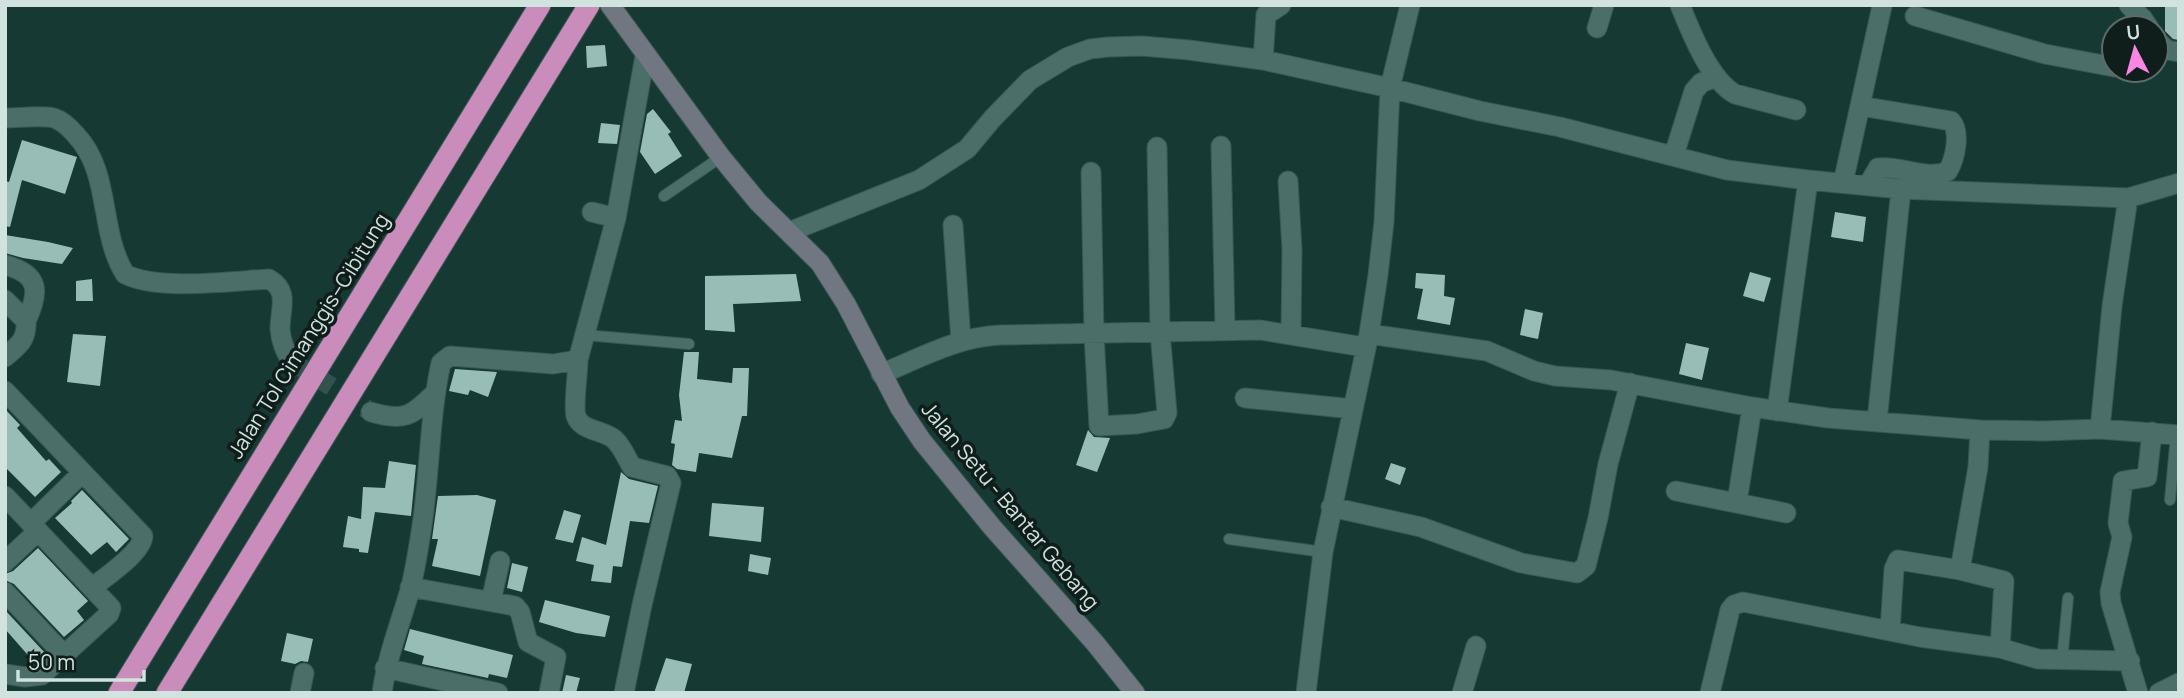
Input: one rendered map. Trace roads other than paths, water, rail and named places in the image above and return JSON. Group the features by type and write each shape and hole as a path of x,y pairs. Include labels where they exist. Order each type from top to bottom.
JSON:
{"highway":[{"name":"Jalan Tol Cimanggis–Cibitung","path":"119,693 540,5"},
{"path":"167,693 589,5"}],"main road":[{"name":"Jalan Setu - Bantar Gebang","path":"610,5 721,157 758,202 820,263 846,304 900,408 922,441 1135,693"}],"street":[{"path":"1263,60 1266,15 1281,5"},
{"path":"1306,693 1323,552 1367,341 1384,222 1390,88 1410,5"},
{"path":"1597,28 1604,5"},
{"path":"1680,5 1715,77 1726,89 1735,94 1796,110"},
{"path":"1843,183 1881,6 1916,11 2045,54 2100,64"},
{"path":"789,232 919,180 946,164 967,149 1030,80 1048,68 1079,53 1099,48 1142,46 1263,60 1560,127 1727,170 1902,189 2128,198 2179,183"},
{"path":"624,693 671,482 667,476 632,467 613,438 584,426 577,420 575,408 578,360 616,218 645,56"},
{"path":"1674,155 1694,91 1701,83 1715,77"},
{"path":"1860,106 1951,121 1956,129 1954,160 1948,172 1940,175 1887,166 1878,168 1868,185"},
{"path":"5,118 50,117 61,121 88,149 97,167 112,240 125,274 146,280 174,283 269,279 278,285 282,294 280,331 283,348 291,360"},
{"path":"1221,146 1225,329"},
{"path":"1091,172 1094,334 1100,427 1136,424 1165,417 1160,332 1157,147"},
{"path":"1777,411 1808,180"},
{"path":"1288,181 1292,250 1291,333"},
{"path":"1877,421 1902,189"},
{"path":"2100,429 2112,306 2128,198"},
{"path":"592,212 616,218"},
{"path":"953,225 961,341"},
{"path":"5,265 24,272 33,282 36,294 26,321 24,341 5,357"},
{"path":"5,300 26,321"},
{"path":"881,374 976,336 1260,330 1487,351 1534,371 1555,376 1630,383 1752,407 1828,418 1980,430 2100,429 2178,435"},
{"path":"382,693 385,667 410,587 429,476 435,393 441,363 447,356 554,364 567,364 578,360"},
{"path":"1331,507 1420,527 1521,563 1577,573 1586,565 1608,464 1630,383"},
{"path":"5,391 143,538 134,552 92,588"},
{"path":"372,412 396,418 405,417 435,393"},
{"path":"1245,398 1353,409"},
{"path":"1737,502 1752,407"},
{"path":"1960,570 1978,467 1980,430"},
{"path":"2138,693 2112,611 2110,593 2122,537 2118,523 2123,481 2147,477 2152,432"},
{"path":"5,562 82,473"},
{"path":"1676,491 1786,513"},
{"path":"5,496 111,606 111,612 42,675 25,677 5,674"},
{"path":"1890,630 1894,569 1898,560 1960,570 2004,581 2000,648"},
{"path":"491,601 500,561"},
{"path":"410,587 515,606 520,612 528,642 535,648 555,656 557,660 549,693"},
{"path":"5,592 65,656"},
{"path":"1710,693 1730,610 1734,605 1743,603 2000,648 2038,659 2130,661"},
{"path":"1462,693 1476,646"},
{"path":"385,667 498,693"},
{"path":"300,693 304,673"},
{"path":"2159,693 2179,683"}],"lane":[{"path":"664,196 721,157"},
{"path":"585,335 689,344"},
{"path":"2170,500 2178,435"},
{"path":"1229,540 1323,552"},
{"path":"2062,661 2068,598"}],"tunnel":[{"path":"291,361 371,412"}]}
